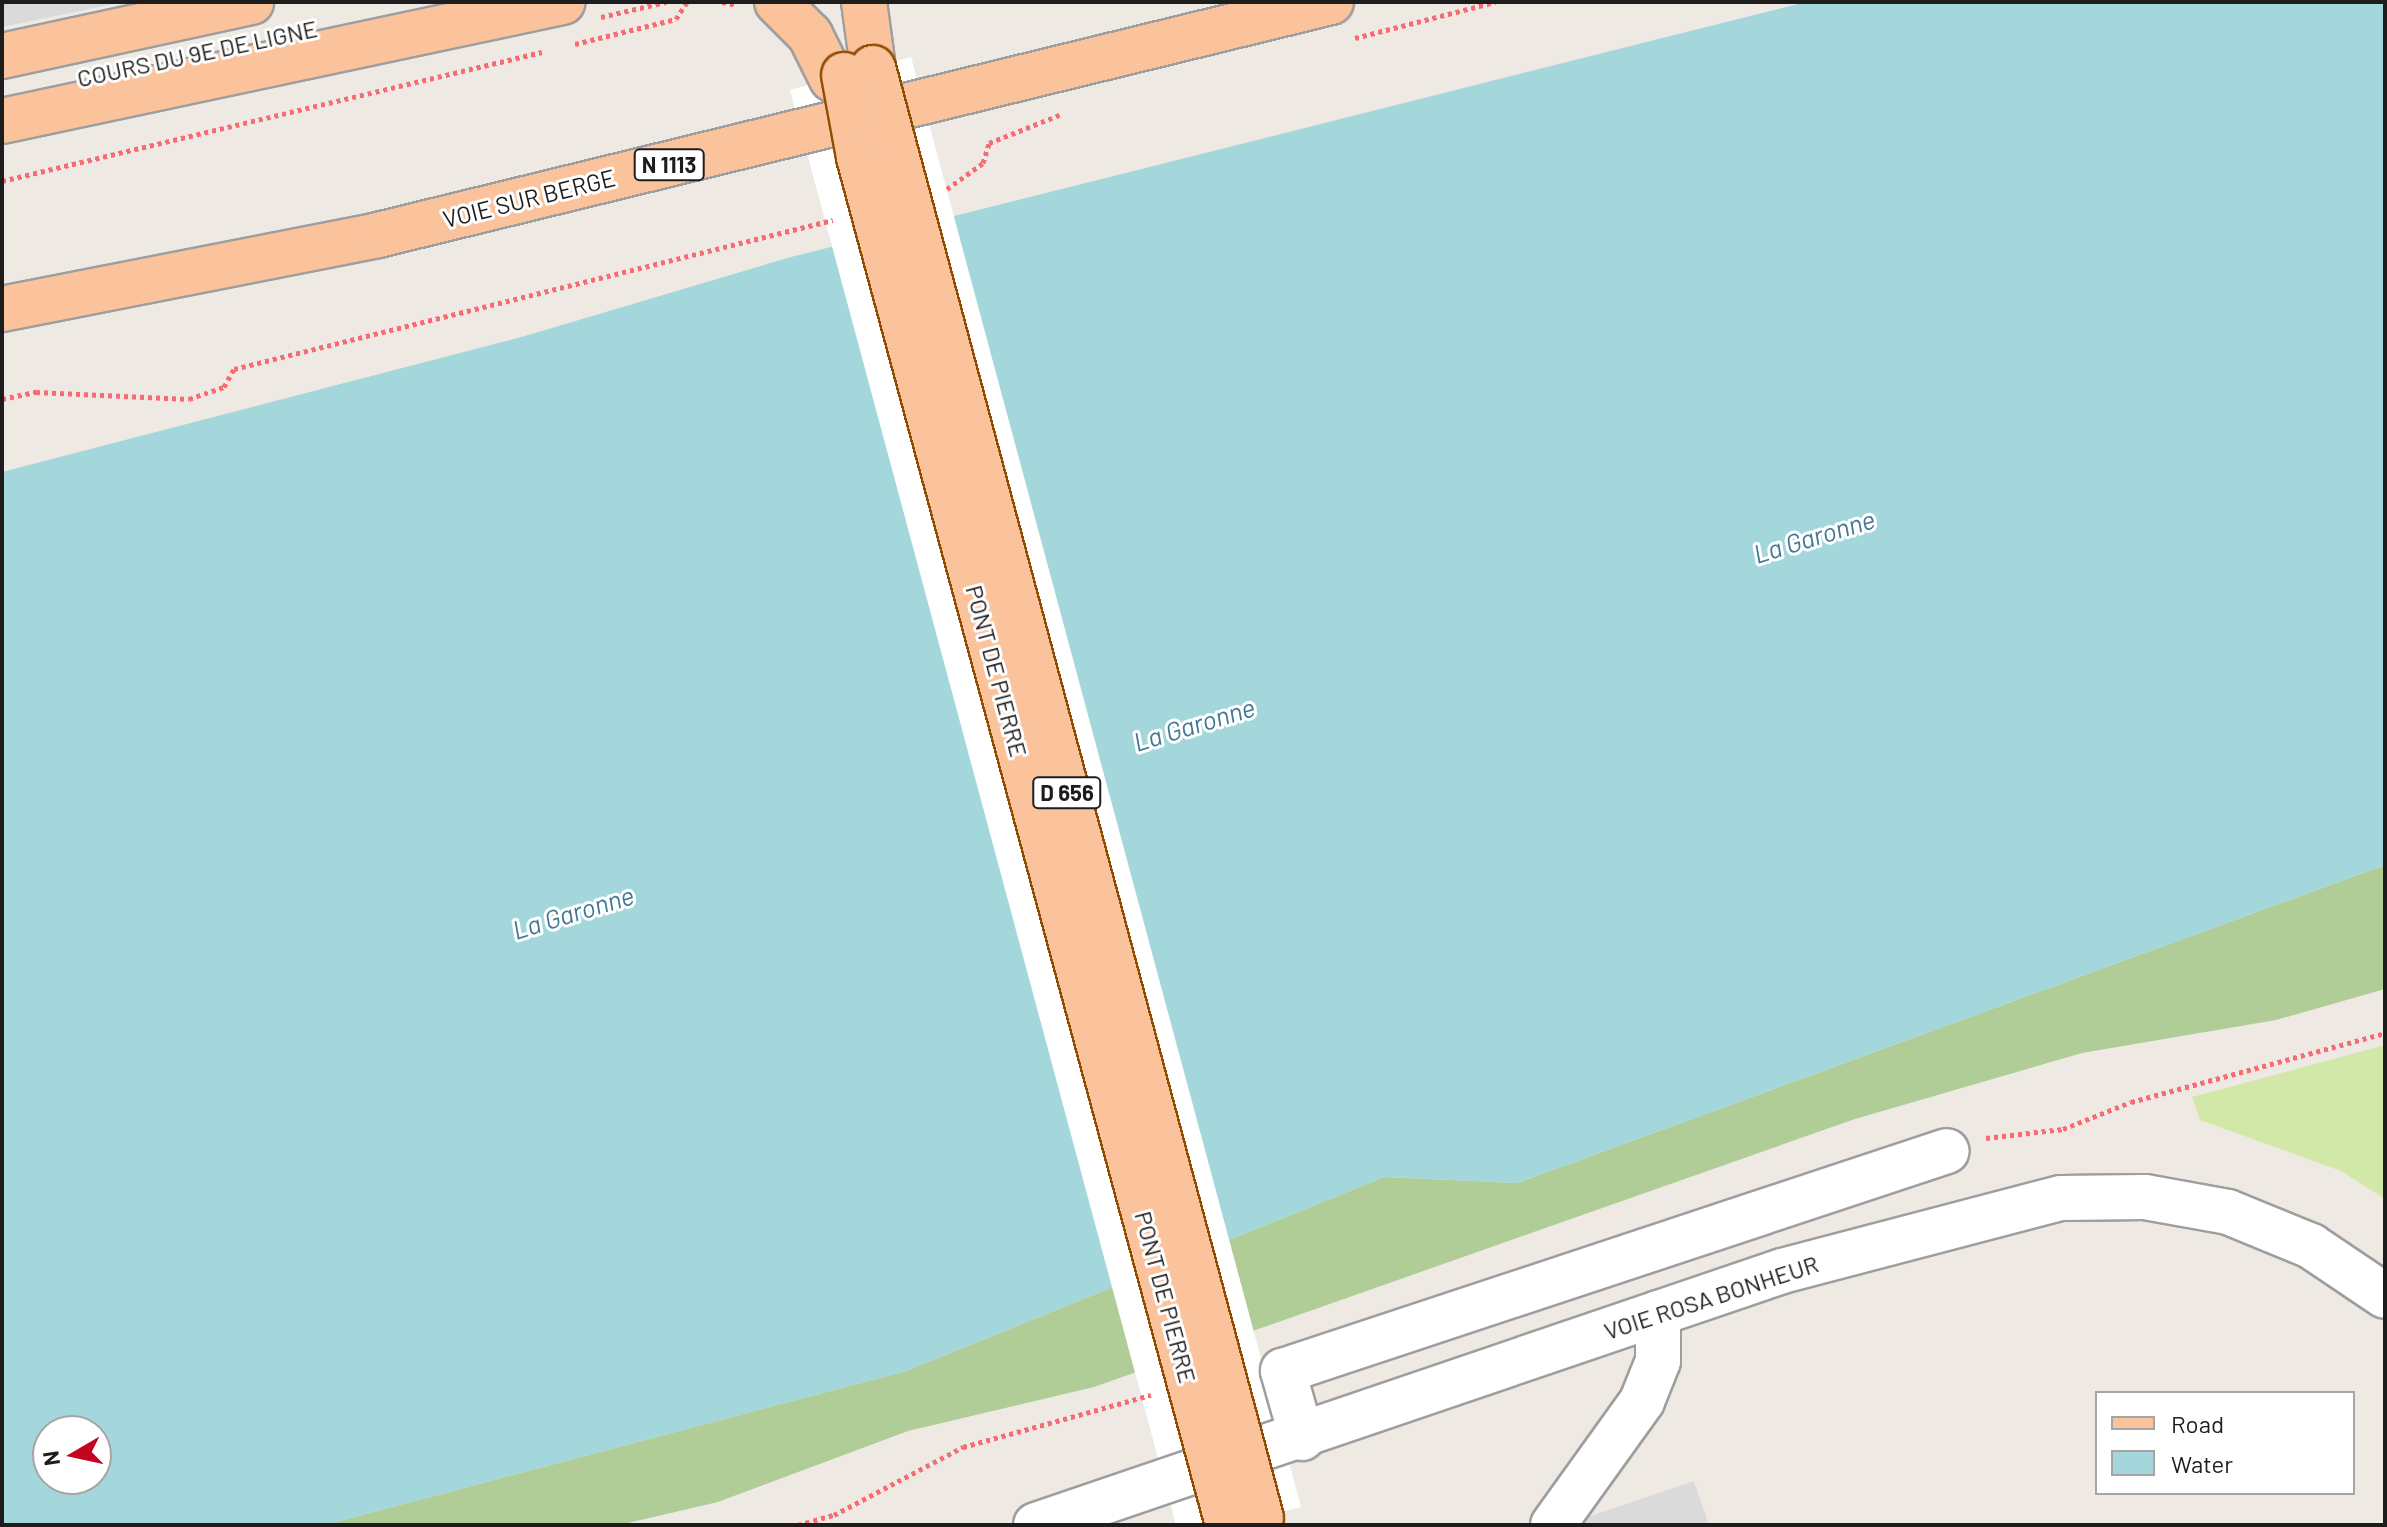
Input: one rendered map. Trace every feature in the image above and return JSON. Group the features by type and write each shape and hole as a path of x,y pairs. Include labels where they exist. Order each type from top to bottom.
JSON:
{"main road":[{"name":"COURS DU 9E DE LIGNE","path":"2,56 251,2"},
{"name":"COURS DU 9E DE LIGNE","path":"2,94 438,2"},
{"path":"2,121 563,2"},
{"path":"777,2 849,74"},
{"name":"PONT DE PIERRE","path":"820,2 849,74 1251,1523"},
{"name":"PONT DE PIERRE","path":"864,2 849,74 859,157 1251,1523"},
{"name":"VOIE SUR BERGE","path":"2,309 378,235 1340,21"}],"street":[{"path":"1302,1438 1283,1371 1947,1151"},
{"name":"VOIE ROSA BONHEUR","path":"1036,1525 1302,1438 1782,1271 1991,1213 2061,1198 2145,1197 2228,1212 2311,1246 2385,1296"},
{"path":"1763,1210 1782,1271"},
{"path":"1553,1525 1642,1401 1658,1361 1658,1313"}],"path":[{"path":"569,46 676,19 687,2"},
{"path":"1340,21 1495,2"},
{"path":"2,181 553,50"},
{"path":"931,194 960,186 983,163 989,143 1074,109"},
{"path":"2,399 36,392 189,399 224,387 234,369 844,217"},
{"path":"1947,1151 1997,1135 2063,1129 2131,1102 2385,1033"},
{"path":"798,1525 834,1515 963,1447 1160,1394"}],"shaded area":[{"path":"2,2 124,2 2,27"},
{"path":"1694,1481 1709,1525 1564,1525"}],"green space":[{"path":"2385,865 2385,989 2276,1020 2082,1053 1855,1119 1094,1387 908,1431 718,1502 619,1525 324,1525 906,1371 1384,1177 1517,1183"},
{"path":"2385,1045 2385,1199 2341,1171 2200,1120 2192,1097"}],"water":[{"name":"La Garonne","path":"1806,2 2385,2 2385,865 1517,1183 1384,1177 906,1371 324,1525 2,1525 2,472 525,336 791,257"}],"pier":[{"path":"911,57 1301,1507 1235,1525 1176,1525 790,90"}]}
